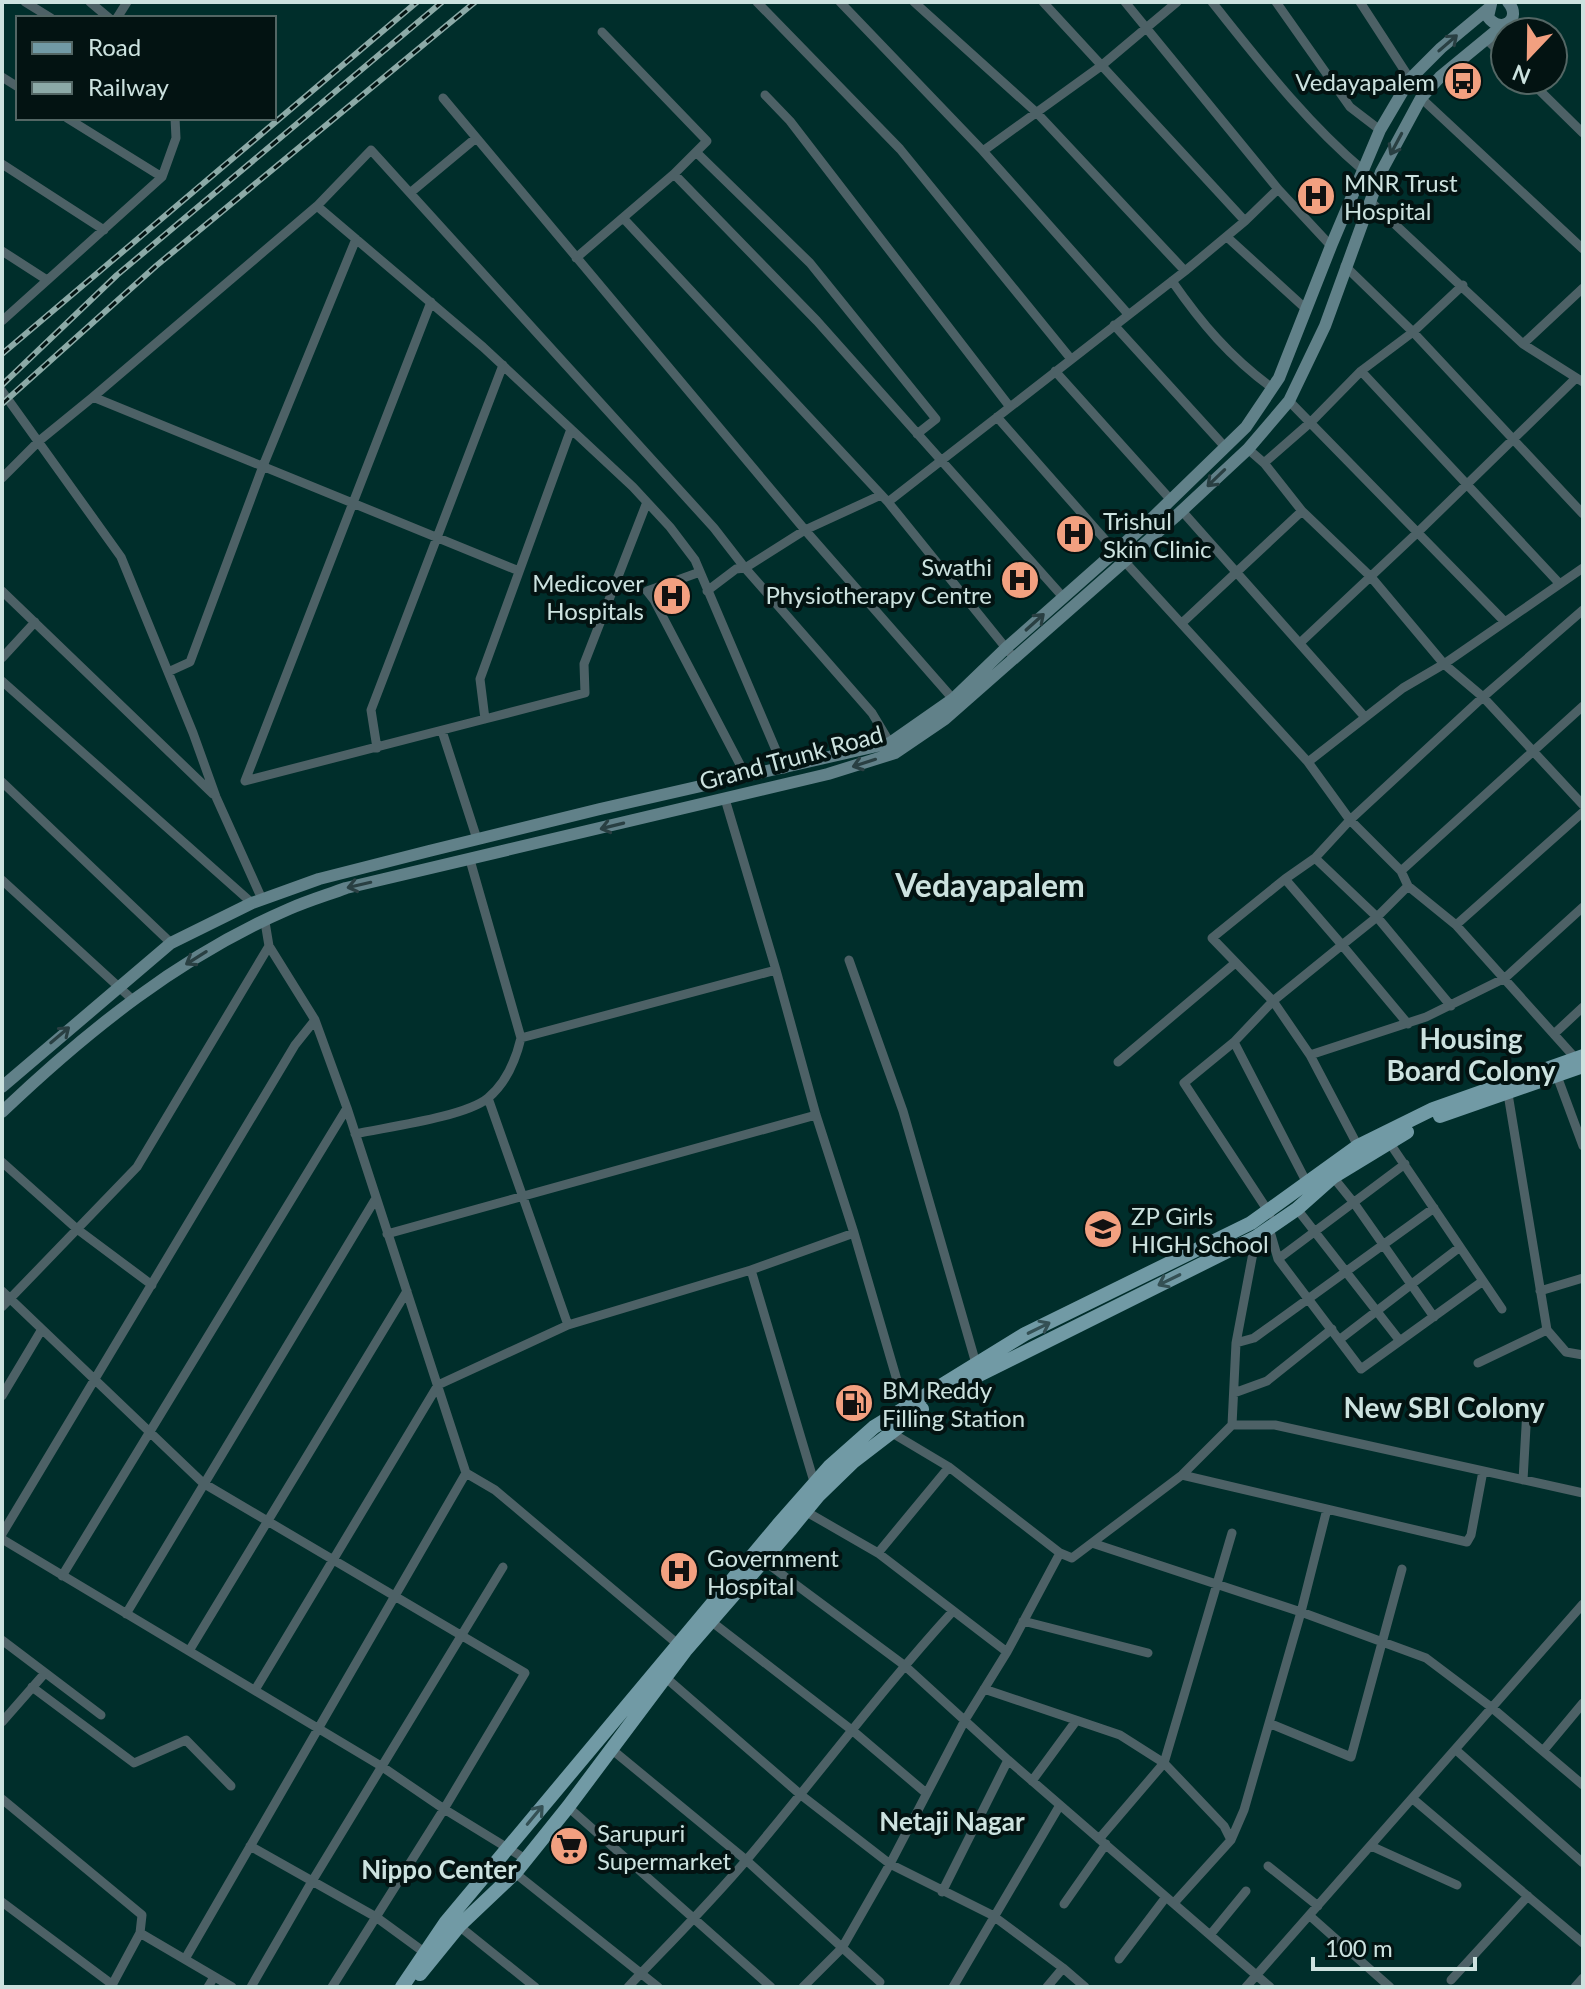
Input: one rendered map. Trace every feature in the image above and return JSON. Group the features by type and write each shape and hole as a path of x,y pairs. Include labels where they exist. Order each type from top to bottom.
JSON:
{"main road":[{"path":"2,1087 171,943 257,901 319,879 482,838 890,743 953,699 1010,654 1063,597 1246,427 1279,378 1380,130 1410,79 1491,5"},
{"name":"Grand Trunk Road","path":"2,1112 60,1057 133,1000 228,939 288,909 346,888 828,774 895,753 945,719 1010,654 1126,561 1182,511 1248,449 1289,401 1325,326 1381,172 1421,98 1440,77 1489,37"},
{"path":"482,838 494,855"},
{"path":"451,846 456,864"},
{"path":"280,893 288,909"},
{"path":"219,919 228,939"},
{"path":"977,1369 1267,1230 1297,1209 1310,1188 1361,1152 1433,1109 1581,1062"},
{"path":"408,1987 429,1956 446,1922 816,1490 874,1427 906,1413 977,1369 1025,1334 1200,1249 1333,1177 1361,1152 1389,1142 1430,1120 1557,1076 1581,1062"},
{"path":"429,1956 515,1873 665,1677 682,1647 712,1622 805,1511 816,1490 892,1433 906,1413"}],"street":[{"path":"25,2 48,16"},
{"path":"90,2 107,16"},
{"path":"757,2 900,149 1071,359"},
{"path":"840,2 983,151 1128,314"},
{"path":"914,2 1037,113 1185,271"},
{"path":"1043,2 1245,221"},
{"path":"1125,2 1278,189 1331,246"},
{"path":"983,151 1101,66 1177,2"},
{"path":"1212,2 1296,107 1364,171"},
{"path":"1276,2 1350,107 1380,130"},
{"path":"1360,2 1410,79"},
{"path":"576,258 624,219 707,141 602,32"},
{"path":"1486,39 1489,42"},
{"path":"765,95 790,121 1010,407"},
{"path":"1545,96 1583,133"},
{"path":"443,98 805,530 953,699"},
{"path":"1421,98 1583,249"},
{"path":"70,120 162,177"},
{"path":"2,321 162,177 176,138 175,120"},
{"path":"410,193 476,138"},
{"path":"2,478 39,441 317,206 371,150 714,528 745,568 872,713 890,743"},
{"path":"696,152 810,263 936,419 917,434"},
{"path":"2,164 104,230"},
{"path":"674,174 817,321 1063,597"},
{"path":"707,591 736,569 745,568 805,530 884,499 941,461 1185,271 1278,189"},
{"path":"1301,642 1580,380 1523,344 1370,201"},
{"path":"317,206 503,365 670,527 695,560 784,769"},
{"path":"624,219 884,499 1010,654"},
{"path":"1227,237 1306,309"},
{"path":"168,672 190,662 263,466 356,239"},
{"path":"2,251 47,280"},
{"path":"1345,266 1413,332 1583,514"},
{"path":"1172,281 1203,326 1249,371 1272,388"},
{"path":"1264,463 1312,421 1361,371 1413,332 1463,285"},
{"path":"1523,344 1583,288"},
{"path":"431,302 245,781 585,693 584,664 647,502"},
{"path":"1114,325 1226,448"},
{"path":"377,748 371,710 503,365"},
{"path":"1055,371 1170,499"},
{"path":"1361,371 1559,583"},
{"path":"2,391 121,557 257,901"},
{"path":"93,397 519,571"},
{"path":"1289,401 1312,421 1504,621"},
{"path":"997,417 1308,762 1350,820 1401,871 1408,886 1456,925 1581,1062"},
{"path":"485,719 480,679 571,429"},
{"path":"1248,449 1264,463 1302,511 1371,577 1444,664 1483,697 1583,805"},
{"path":"1182,511 1364,716"},
{"path":"1182,623 1302,511"},
{"path":"1308,762 1403,688 1444,664 1583,568"},
{"path":"700,572 647,591 746,776"},
{"path":"2,591 216,797"},
{"path":"1361,1152 1310,1055 1273,1001 1212,938 1315,858 1350,820 1583,610"},
{"path":"2,658 35,622"},
{"path":"2,681 257,901"},
{"path":"1401,871 1583,706"},
{"path":"442,731 482,838"},
{"path":"2,782 171,943"},
{"path":"725,799 906,1413"},
{"path":"1456,925 1583,812"},
{"path":"1315,858 1377,917 1451,1006"},
{"path":"355,1134 464,1110 488,1098 514,1064 521,1038 470,860"},
{"path":"1285,879 1408,1024"},
{"path":"2,880 133,1000"},
{"path":"892,1433 949,1467 1060,1553 1072,1558 1182,1475 1232,1425 1236,1343 1267,1230 1268,1210 1184,1083 1234,1042 1273,1001 1377,917 1408,886"},
{"path":"1310,1055 1408,1024 1505,978 1583,907"},
{"path":"265,922 269,946 315,1020 347,1108 466,1473 506,1500 682,1647"},
{"path":"269,946 137,1167 4,1299 42,1329 203,1483 525,1673 332,1987"},
{"path":"849,960 903,1111 977,1369"},
{"path":"1118,1062 1234,964"},
{"path":"521,1038 776,970"},
{"path":"1554,1034 1583,1007"},
{"path":"315,1020 295,1045 2,1537 381,1766 524,1858"},
{"path":"1234,1042 1310,1188"},
{"path":"1557,1076 1583,1146"},
{"path":"1508,1094 1547,1330 1566,1352 1583,1355"},
{"path":"488,1098 568,1325"},
{"path":"62,1576 347,1108"},
{"path":"387,1234 816,1115"},
{"path":"1389,1142 1502,1309"},
{"path":"2,1162 77,1229 152,1285"},
{"path":"1278,1259 1405,1164"},
{"path":"1333,1177 1434,1317"},
{"path":"126,1614 376,1198"},
{"path":"1236,1343 1254,1338 1434,1208"},
{"path":"1297,1209 1400,1341"},
{"path":"1267,1230 1278,1259 1361,1369 1483,1281"},
{"path":"255,1690 438,1385 568,1325 751,1270 854,1233"},
{"path":"1339,1340 1460,1247"},
{"path":"751,1270 816,1490"},
{"path":"1540,1291 1583,1278"},
{"path":"189,1651 407,1291"},
{"path":"2,1396 42,1329"},
{"path":"1234,1393 1267,1381 1332,1329"},
{"path":"1478,1363 1547,1330"},
{"path":"1523,1480 1527,1409"},
{"path":"1232,1425 1275,1425 1583,1493"},
{"path":"878,1553 949,1467"},
{"path":"1182,1475 1467,1542 1483,1471"},
{"path":"185,1959 466,1473"},
{"path":"1119,1959 1170,1900 1231,1840 1244,1810 1271,1724 1327,1509"},
{"path":"805,1511 878,1553 1007,1652"},
{"path":"1064,1904 1102,1842 1164,1763 1232,1533"},
{"path":"1092,1543 1301,1612 1426,1658 1491,1707 1583,1785"},
{"path":"803,1987 842,1948 965,1720 1007,1652 1060,1553"},
{"path":"764,1561 904,1665 1008,1760 1270,1987"},
{"path":"251,1987 503,1567"},
{"path":"1271,1724 1351,1757 1402,1569"},
{"path":"1246,1987 1582,1607"},
{"path":"628,1987 746,1860 904,1665 953,1611"},
{"path":"1023,1621 1148,1653"},
{"path":"712,1622 853,1731 926,1793"},
{"path":"2,1640 101,1715"},
{"path":"2,1722 45,1673"},
{"path":"665,1677 801,1795 890,1864 992,1915 1085,1987"},
{"path":"32,1687 134,1763 186,1740 231,1786"},
{"path":"984,1689 1120,1735 1164,1763 1224,1826 1231,1840"},
{"path":"1543,1751 1583,1703"},
{"path":"1032,1781 1076,1721"},
{"path":"610,1748 746,1860 880,1982"},
{"path":"1456,1750 1583,1863"},
{"path":"942,1892 1008,1760"},
{"path":"2,1799 142,1915 140,1933 112,1986 2,1902"},
{"path":"1413,1799 1583,1943"},
{"path":"953,1987 992,1915 1060,1805"},
{"path":"568,1807 771,1987"},
{"path":"250,1846 376,1917 429,1956"},
{"path":"1371,1846 1457,1885"},
{"path":"1268,1866 1318,1906"},
{"path":"515,1873 658,1987"},
{"path":"1210,1935 1246,1891"},
{"path":"1451,1980 1528,1896"},
{"path":"1310,1916 1390,1987"},
{"path":"459,1926 535,1987"},
{"path":"140,1933 232,1987"},
{"path":"1047,1987 1063,1968"},
{"path":"208,1987 214,1977"},
{"path":"1575,1987 1583,1978"}],"railway":[{"path":"2,354 417,2"},
{"path":"2,385 117,275 442,2"},
{"path":"2,404 156,266 475,2"}],"place":[{"name":"Vedayapalem","path":"1463,81"},
{"name":"MNR Trust Hospital","path":"1316,196"},
{"name":"Trishul Skin Clinic","path":"1075,534"},
{"name":"Swathi Physiotherapy Centre","path":"1020,580"},
{"name":"Medicover Hospitals","path":"672,596"},
{"name":"ZP Girls HIGH School","path":"1103,1229"},
{"name":"BM Reddy Filling Station","path":"854,1403"},
{"name":"Government Hospital","path":"679,1571"},
{"name":"Sarupuri Supermarket","path":"569,1846"}],"district":[{"name":"Vedayapalem","path":"990,884"},
{"name":"Housing Board Colony","path":"1471,1054"},
{"name":"New SBI Colony","path":"1444,1407"},
{"name":"Netaji Nagar","path":"952,1821"},
{"name":"Nippo Center","path":"439,1869"}]}
